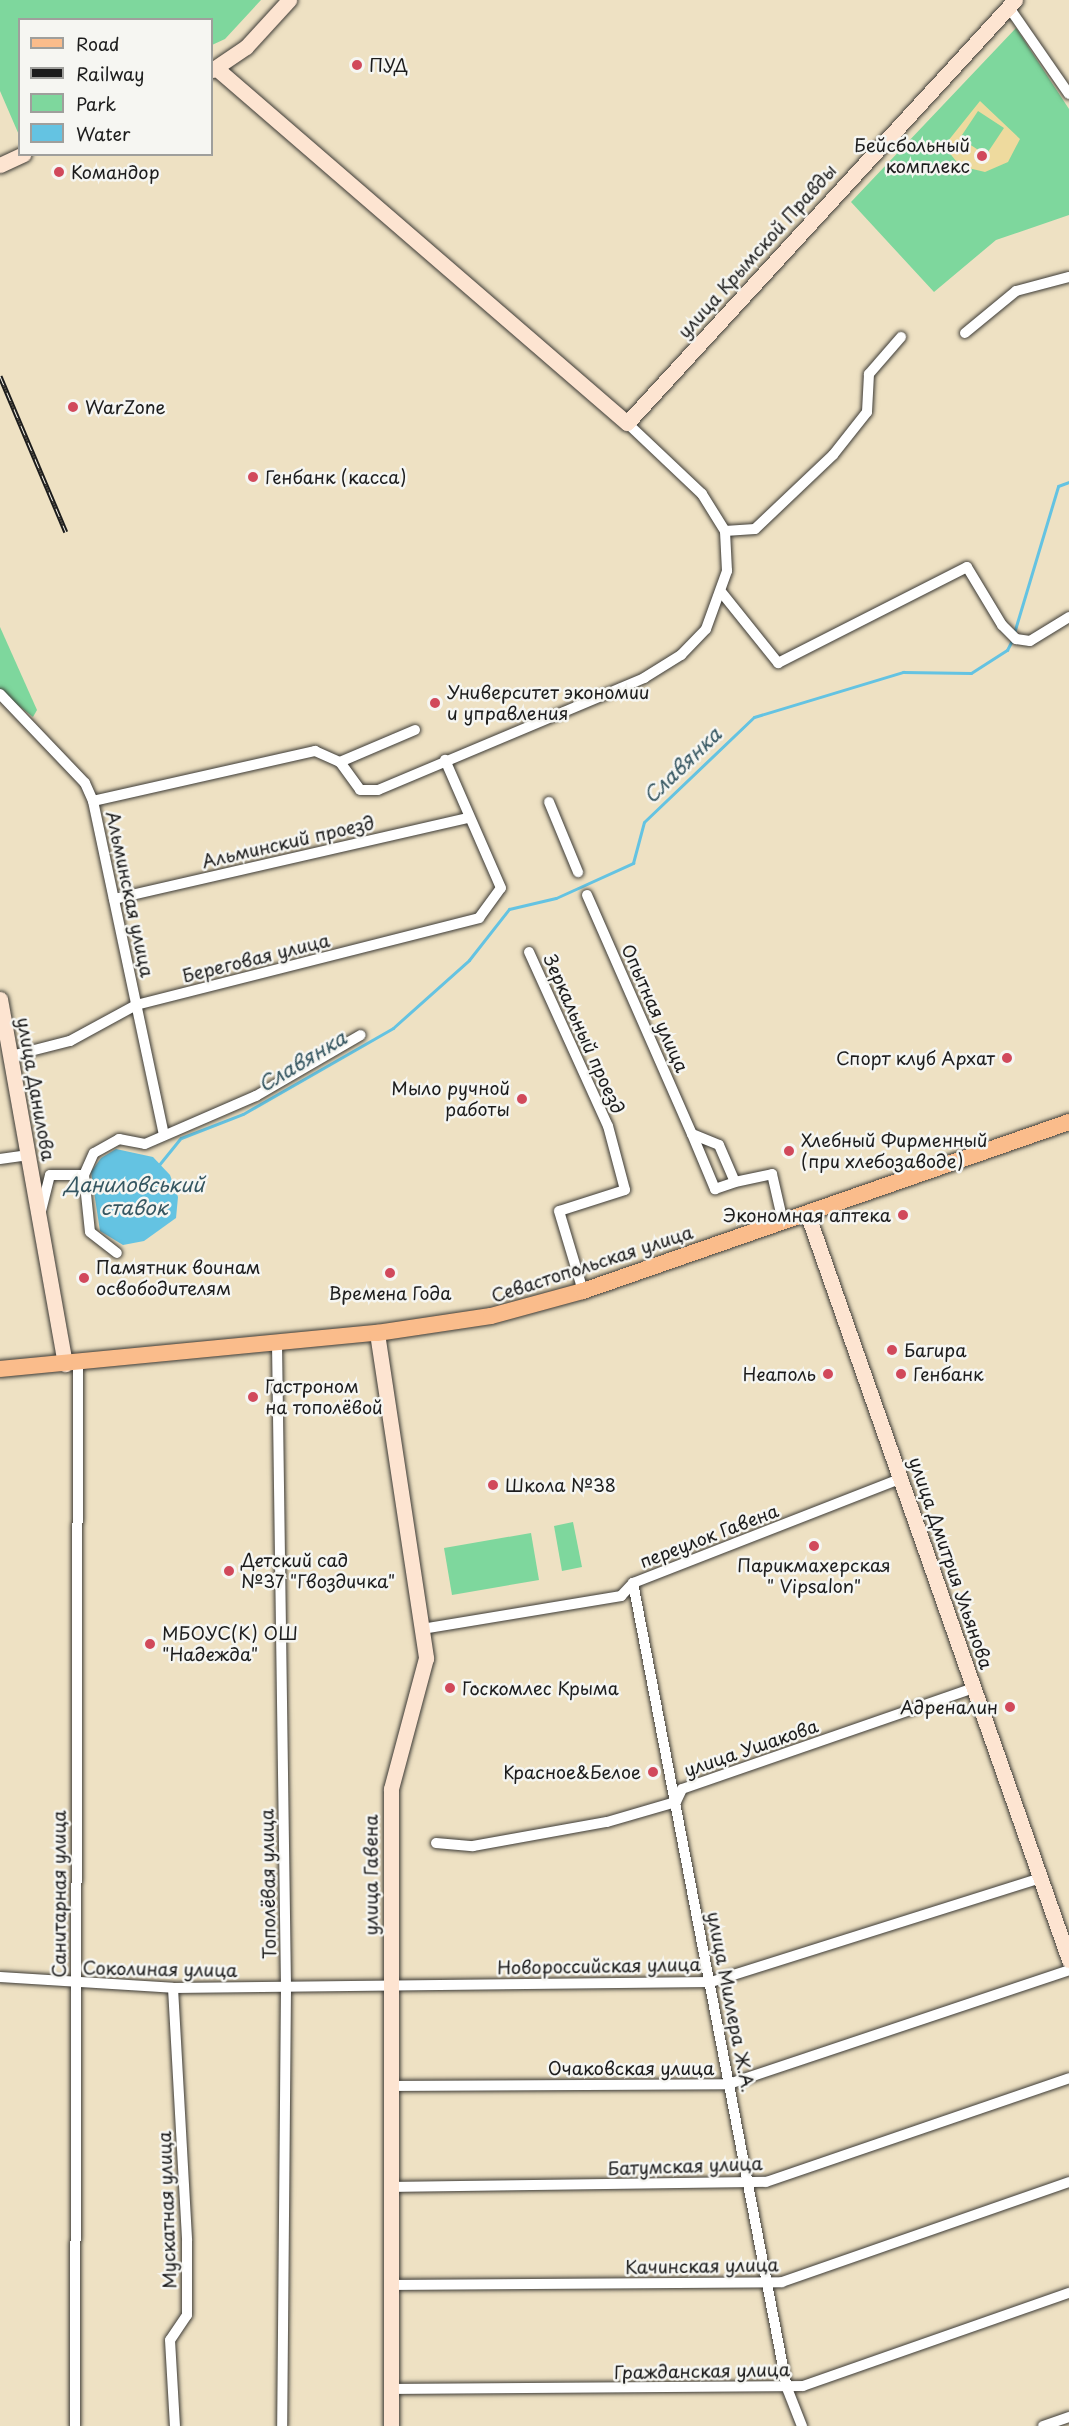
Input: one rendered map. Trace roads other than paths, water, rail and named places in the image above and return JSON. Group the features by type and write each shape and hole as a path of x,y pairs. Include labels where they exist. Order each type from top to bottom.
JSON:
{"main road":[{"name":"Севастопольская улица","path":"0,1369 377,1333 491,1316 583,1291 1069,1122"}],"street":[{"path":"93,801 315,751 340,762 360,790 368,792 644,678 695,643 722,593 725,531 702,494 627,423 214,69 246,47 289,0"},
{"path":"1012,3 1069,94"},
{"name":"улица Крымской Правды","path":"627,423 1012,3"},
{"path":"0,165 20,156"},
{"path":"965,333 1016,291 1069,277"},
{"path":"725,531 754,529 833,455 867,412 869,374 902,337"},
{"path":"722,593 742,614 778,663 967,567 1002,625 1016,639 1030,641 1069,617"},
{"name":"Альминская улица","path":"0,694 85,783 93,801 164,1135"},
{"path":"340,762 415,730"},
{"path":"445,760 469,818"},
{"path":"549,802 578,872"},
{"name":"Береговая улица","path":"11,1056 70,1041 136,1005 479,918 501,888 469,818"},
{"name":"Альминский проезд","path":"114,899 469,818"},
{"name":"Опытная улица","path":"587,895 715,1189 772,1174 783,1221"},
{"name":"Зеркальный проезд","path":"529,952 608,1126 625,1190 559,1211 583,1291"},
{"name":"улица Данилова","path":"0,999 39,1219 72,1363"},
{"path":"117,1254 90,1232 84,1175 94,1153 119,1139 145,1144 256,1096 361,1035"},
{"path":"692,1134 719,1145 735,1182"},
{"path":"0,1159 27,1155"},
{"path":"39,1219 50,1175 84,1175"},
{"name":"улица Дмитрия Ульянова","path":"807,1213 1069,1960"},
{"name":"улица Гавена","path":"377,1333 426,1658 391,1789 391,2426"},
{"name":"Тополёвая улица","path":"278,1342 286,1987 282,2426"},
{"name":"Санитарная улица","path":"72,1363 75,2426"},
{"name":"переулок Гавена","path":"422,1629 621,1596 633,1583 900,1479"},
{"name":"улица Миллера Ж.А.","path":"633,1583 769,2283 787,2388 802,2426"},
{"name":"улица Ушакова","path":"436,1844 473,1846 607,1822 676,1802 682,1789 974,1689"},
{"name":"Новороссийская улица","path":"286,1987 711,1982 1040,1878"},
{"name":"Очаковская улица","path":"390,2086 729,2084 1069,1970"},
{"name":"Соколиная улица","path":"0,1977 62,1978 75,1985 173,1988 286,1987"},
{"name":"Мускатная улица","path":"173,1988 187,2241 187,2315 170,2340 175,2426"},
{"name":"Батумская улица","path":"392,2187 750,2184 1069,2078"},
{"name":"Качинская улица","path":"391,2285 769,2283 1069,2182"},
{"name":"Гражданская улица","path":"391,2389 787,2388 1069,2293"},
{"path":"1043,2426 1069,2417"}],"water":[{"name":"Даниловський ставок","path":"116,1149 153,1157 170,1175 178,1197 176,1218 144,1241 123,1245 100,1231 91,1172 101,1158"}],"waterway":[{"name":"Славянка","path":"1014,633 1058,486 1069,482"},
{"name":"Славянка","path":"158,1166 181,1138 243,1114 393,1028 469,960 509,909 556,898 633,863 644,822 754,717 903,672 971,673 1007,650 1012,640"}],"railway":[{"path":"0,376 66,532"}],"place":[{"name":"ПУД","path":"357,65"},
{"name":"Бейсбольный комплекс","path":"982,156"},
{"name":"Командор","path":"59,172"},
{"name":"WarZone","path":"73,407"},
{"name":"Генбанк (касса)","path":"253,477"},
{"name":"Университет экономии и управления","path":"435,703"},
{"name":"Спорт клуб Архат","path":"1007,1058"},
{"name":"Мыло ручной работы","path":"522,1099"},
{"name":"Хлебный Фирменный (при хлебозаводе)","path":"789,1151"},
{"name":"Экономная аптека","path":"903,1215"},
{"name":"Времена Года","path":"390,1273"},
{"name":"Памятник воинам освободителям","path":"84,1278"},
{"name":"Багира","path":"892,1350"},
{"name":"Неаполь","path":"828,1374"},
{"name":"Генбанк","path":"901,1374"},
{"name":"Гастроном на тополёвой","path":"253,1397"},
{"name":"Школа №38","path":"493,1485"},
{"name":"Парикмахерская \" Vipsalon\"","path":"814,1546"},
{"name":"Детский сад №37 \"Гвоздичка\"","path":"229,1571"},
{"name":"МБОУС(К) ОШ \"Надежда\"","path":"150,1644"},
{"name":"Госкомлес Крыма","path":"450,1688"},
{"name":"Адреналин","path":"1010,1707"},
{"name":"Красное&Белое","path":"653,1772"}]}
